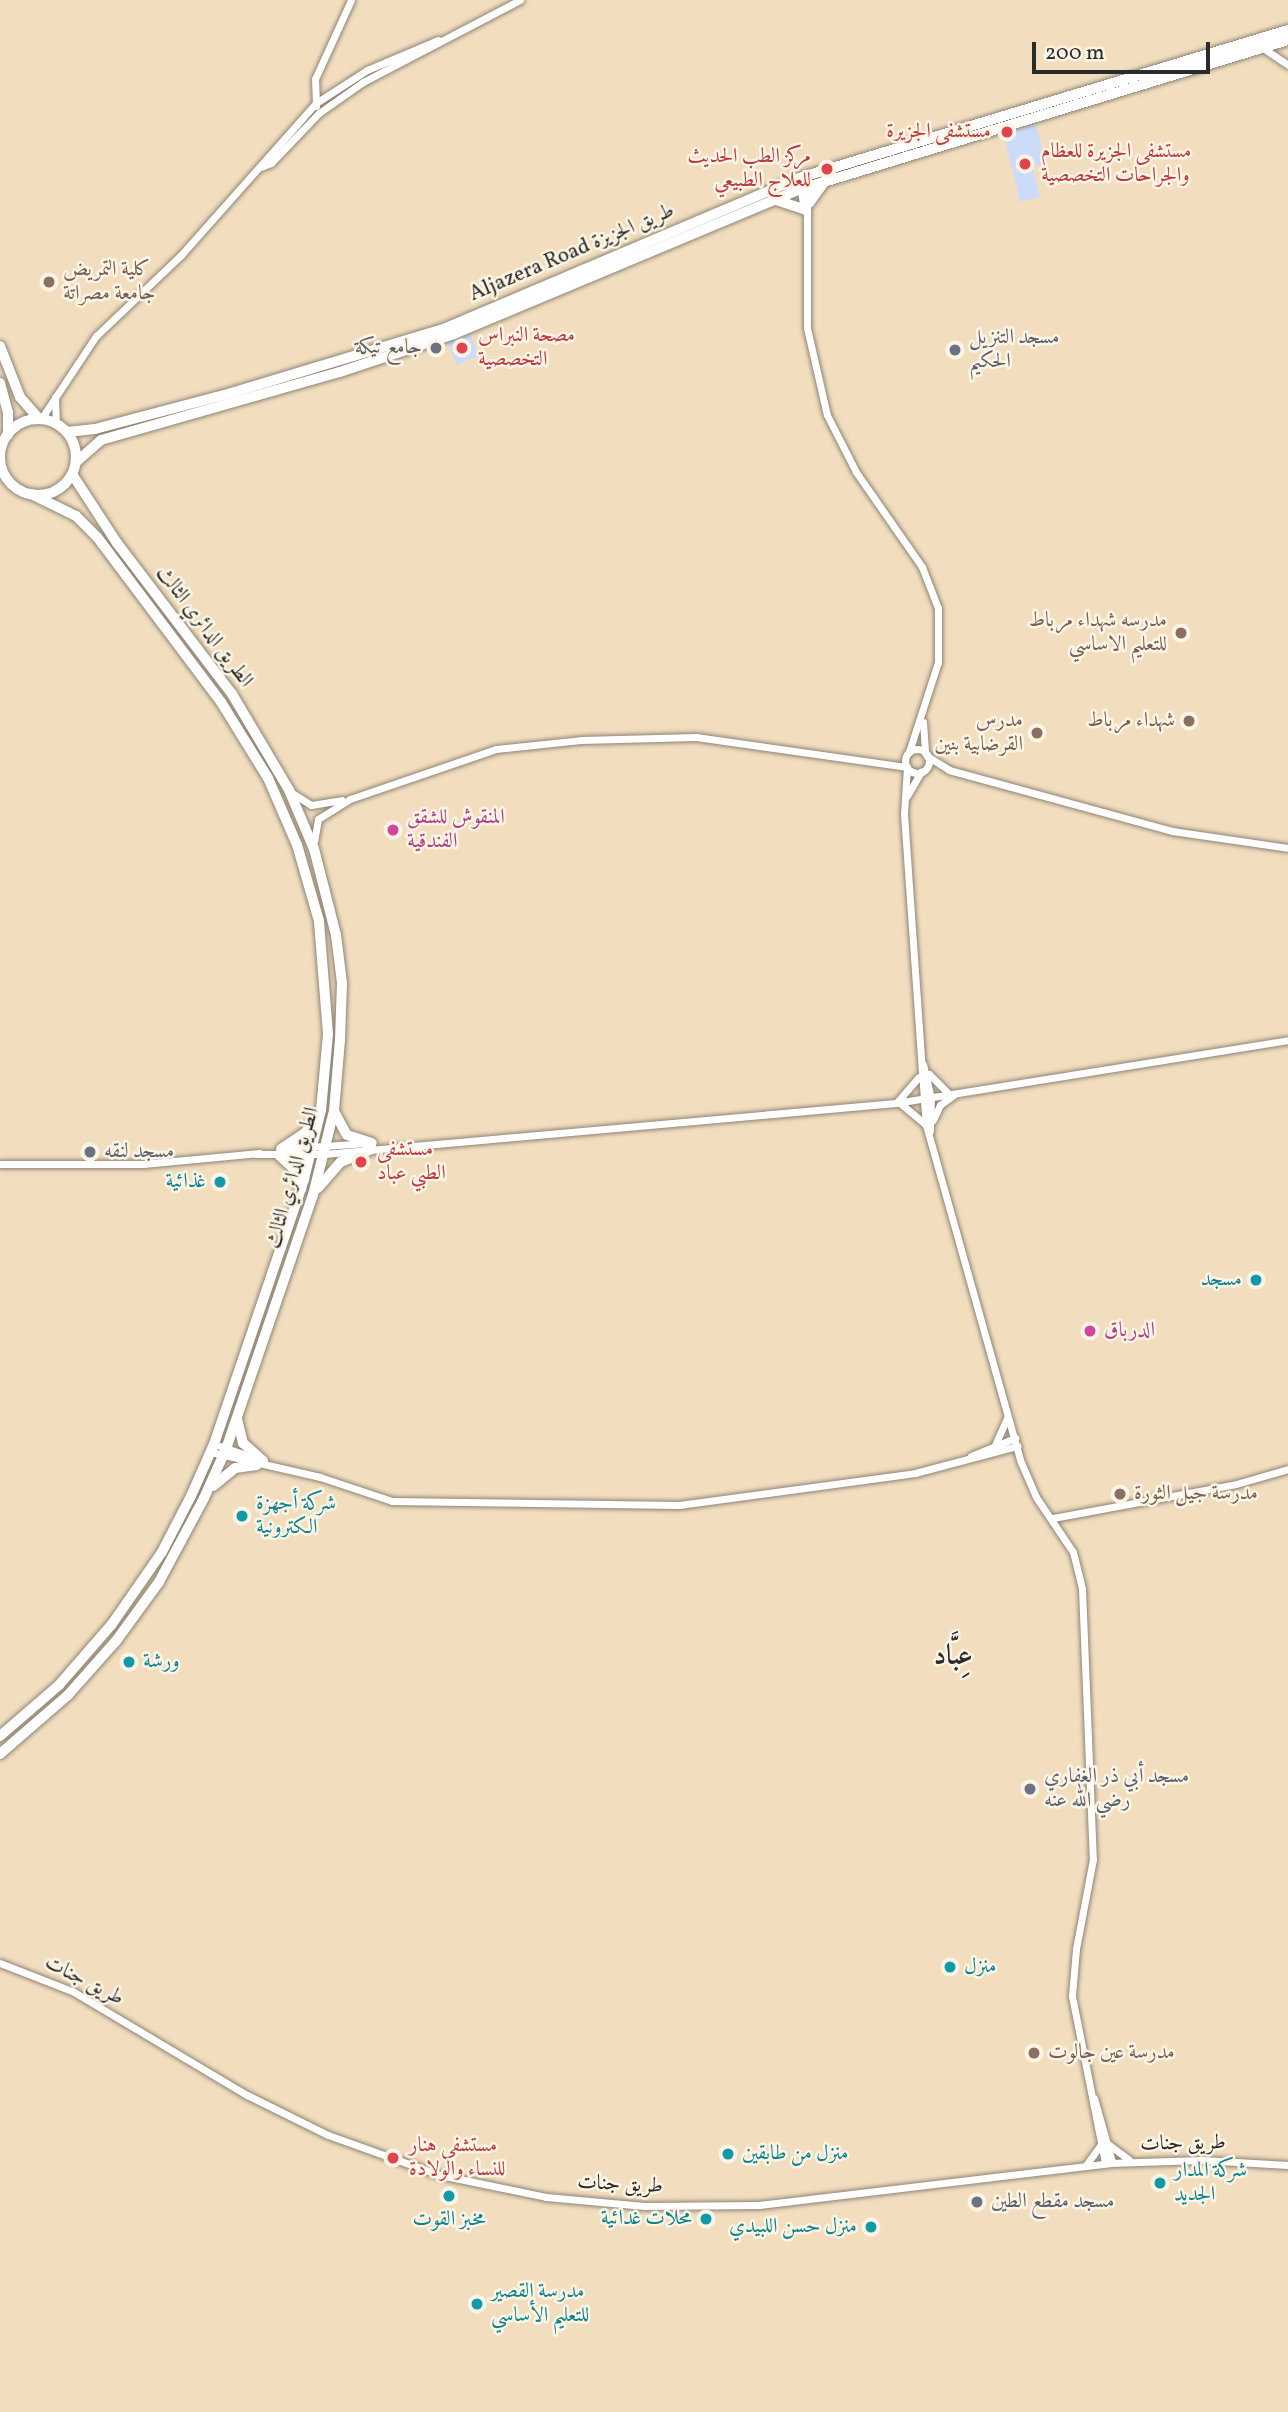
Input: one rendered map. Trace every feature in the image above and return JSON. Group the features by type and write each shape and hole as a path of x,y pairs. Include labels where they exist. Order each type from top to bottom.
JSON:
{"main road":[{"name":"Aljazera Road طريق الجزيزة","path":"67,432 95,429 231,393 446,328 804,183 1288,30"},
{"name":"Aljazera Road طريق الجزيزة","path":"75,462 102,440 340,372 454,334 804,183 826,182 1288,40"},
{"path":"772,199 807,209 826,182"},
{"path":"0,346 20,397 40,419"},
{"path":"0,383 8,412 8,435"},
{"path":"0,483 31,494 56,490 72,474 75,462 67,432 56,424 40,419 21,423 8,435 1,447 2,467 18,489"},
{"name":"الطريق الدائري الثالث","path":"0,1754 68,1695 116,1641 159,1581 225,1452 313,1195 325,1149 334,1111 342,983 336,935 314,849 289,790 232,694 109,532 72,474"},
{"name":"الطريق الدائري الثالث","path":"0,1736 59,1685 112,1625 162,1552 213,1448 312,1150 321,1110 328,1034 324,956 309,880 276,794 221,702 97,537 76,516 31,494"},
{"path":"301,1189 295,1170 280,1152 305,1133 321,1110"},
{"path":"334,1111 347,1135 371,1146"},
{"path":"313,1195 341,1162 371,1146"},
{"path":"204,1497 225,1474 260,1463 243,1443 237,1418"}],"street":[{"path":"318,113 315,79 351,0"},
{"path":"261,167 271,163 318,113 363,82 438,40 520,0"},
{"path":"40,419 96,336 181,255 316,103 367,69 438,40"},
{"path":"1263,48 1288,65"},
{"path":"804,183 807,209 807,328 827,415 856,472 922,566 937,608 939,652 923,718 909,752 904,814 929,1127 1020,1460 1036,1497 1053,1518 1073,1552 1085,1616 1093,1859 1072,1979 1108,2163"},
{"path":"54,396 56,424"},
{"path":"904,814 911,785 923,771 926,754 923,718"},
{"path":"289,790 312,805 350,799 485,752 581,740 696,737 881,760 923,771 944,768"},
{"path":"881,760 909,752 926,754 944,768 1172,831 1288,848"},
{"path":"314,849 318,820 350,799"},
{"path":"0,1164 143,1164 898,1103 1084,1069 1288,1040"},
{"path":"924,1073 953,1095"},
{"path":"898,1103 924,1073"},
{"path":"929,1127 940,1105 953,1095"},
{"path":"898,1103 929,1127"},
{"path":"998,1448 1008,1414"},
{"path":"213,1448 392,1501 679,1505 915,1473 1016,1441"},
{"path":"998,1448 1020,1460"},
{"path":"1053,1518 1236,1484 1288,1469"},
{"name":"طريق جنات","path":"0,1963 74,1992 247,2095 328,2135 440,2175 546,2197 645,2206 759,2205 1108,2163 1288,2165"},
{"path":"1086,2165 1104,2143"},
{"path":"1104,2143 1133,2162"}],"shaded area":[{"name":"مستشفى الجزيرة للعظام والجراحات التخصصية","path":"1036,124 1046,163 1032,166 1040,197 1020,202 1003,132"},
{"name":"مصحة النبراس التخصصية","path":"468,330 479,356 457,365 446,339"}],"place":[{"name":"مستشفى الجزيرة","path":"1007,132"},
{"name":"مستشفى الجزيرة للعظام والجراحات التخصصية","path":"1025,164"},
{"name":"مركز الطب الحديث للعلاج الطبيعي","path":"827,169"},
{"name":"كلية التمريض جامعة مصراتة","path":"49,282"},
{"name":"جامع تيكة","path":"436,348"},
{"name":"مصحة النبراس التخصصية","path":"462,348"},
{"name":"مسجد التنزيل الحكيم","path":"955,350"},
{"name":"مدرسه شهداء مرباط للتعليم الاساسي","path":"1181,633"},
{"name":"شهداء مرباط","path":"1189,721"},
{"name":"مدرس القرضابية بنين","path":"1037,733"},
{"name":"المنقوش للشقق الفندقية","path":"393,830"},
{"name":"مسجد لنقه","path":"90,1152"},
{"name":"مستشفى الطبي عباد","path":"361,1162"},
{"name":"غذائية","path":"220,1182"},
{"name":"مسجد","path":"1256,1280"},
{"name":"الدرباق","path":"1090,1331"},
{"name":"مدرسة جيل الثورة","path":"1120,1494"},
{"name":"شركة أجهزة الكترونية","path":"242,1516"},
{"name":"ورشة","path":"129,1662"},
{"name":"مسجد أبي ذر الغفاري رضي الله عنه","path":"1030,1789"},
{"name":"منزل","path":"950,1967"},
{"name":"مدرسة عين جالوت","path":"1034,2053"},
{"name":"منزل من طابقين","path":"728,2154"},
{"name":"مستشفى هنار للنساء والولادة","path":"393,2158"},
{"name":"شركة المدار الجديد","path":"1160,2183"},
{"name":"مخبز القوت","path":"449,2196"},
{"name":"مسجد مقطع الطين","path":"977,2202"},
{"name":"محلات غدائية","path":"706,2219"},
{"name":"منزل حسن اللبيدي","path":"871,2227"},
{"name":"مدرسة القصير للتعليم الأساسي","path":"477,2304"}],"district":[{"name":"عِبَّاد","path":"953,1657"}]}
